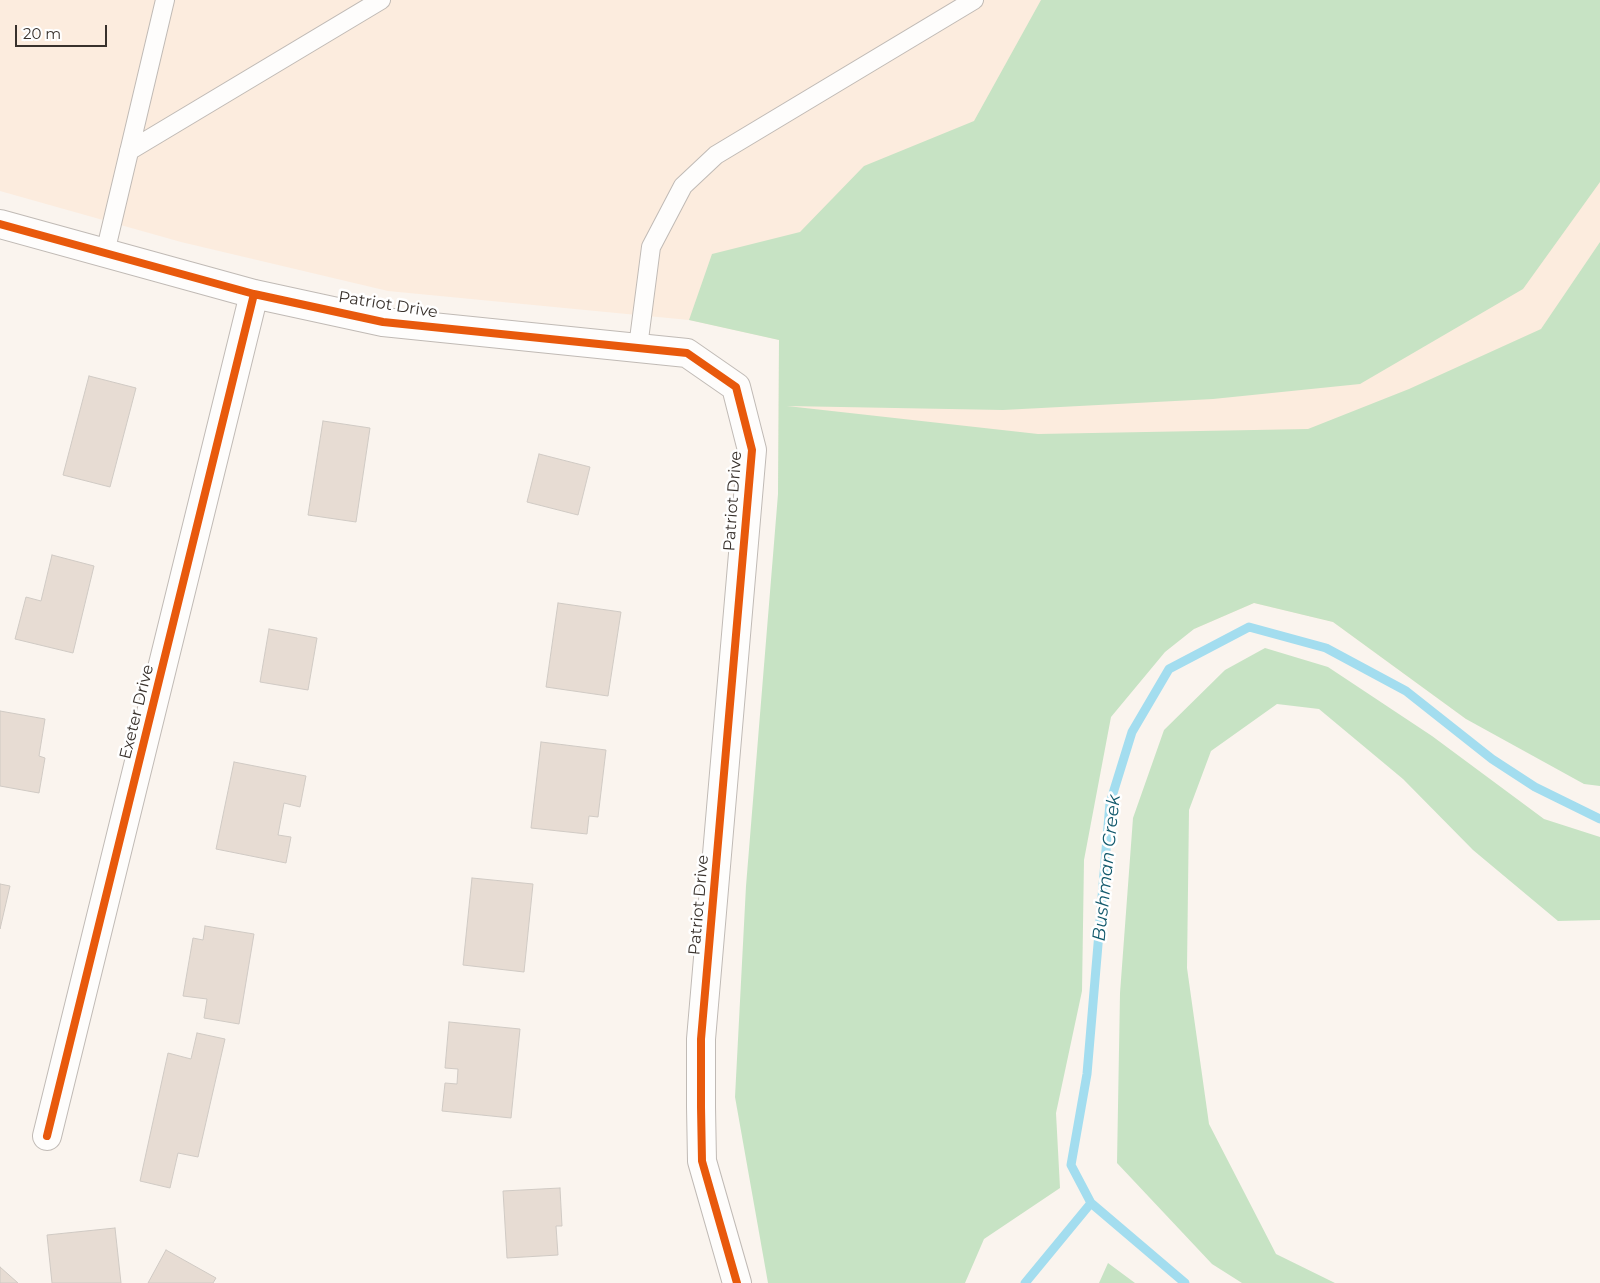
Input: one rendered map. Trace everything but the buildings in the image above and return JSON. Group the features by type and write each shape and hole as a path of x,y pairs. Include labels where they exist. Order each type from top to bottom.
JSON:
{"street":[{"name":"Patriot Drive","path":"0,224 254,294 382,322 687,353 736,387 752,450 701,1039 702,1161 737,1283"},
{"name":"Exeter Drive","path":"47,1136 254,294"}],"lane":[{"path":"105,253 165,0"},
{"path":"130,151 381,0"},
{"path":"638,347 651,247 683,186 716,155 974,0"}],"shaded area":[{"path":"0,0 1600,0 1600,695 1584,754 1466,719 1333,622 1254,603 1194,629 778,494 779,340 689,320 388,291 181,242 0,191"}],"green space":[{"path":"1041,0 1600,0 1600,182 1523,289 1360,384 1213,399 1003,410 787,406 1038,434 1308,429 1409,389 1541,329 1600,242 1600,786 1584,784 1466,719 1333,622 1254,603 1194,629 1165,652 1111,717 1084,860 1082,991 1056,1113 1060,1188 984,1239 965,1283 768,1283 735,1097 746,886 778,494 779,340 689,320 712,254 800,232 864,166 974,121"},
{"path":"1265,648 1328,667 1432,736 1544,819 1600,837 1600,920 1558,921 1473,850 1403,779 1319,709 1277,704 1211,751 1189,810 1187,968 1209,1124 1276,1254 1335,1283 1242,1283 1212,1264 1117,1163 1120,993 1133,818 1164,730 1225,670"},
{"path":"1108,1263 1135,1283 1099,1283"}],"waterway":[{"name":"Bushman Creek","path":"1185,1283 1091,1203 1071,1165 1087,1074 1110,803 1132,732 1169,669 1249,627 1326,648 1406,691 1492,759 1535,787 1600,819"},
{"path":"1025,1283 1091,1203"}],"cycle path":[{"path":"0,224 254,294 383,322 687,353 736,387 752,450 701,1039 701,1107 702,1161 737,1283"},
{"path":"47,1136 254,294"}]}
